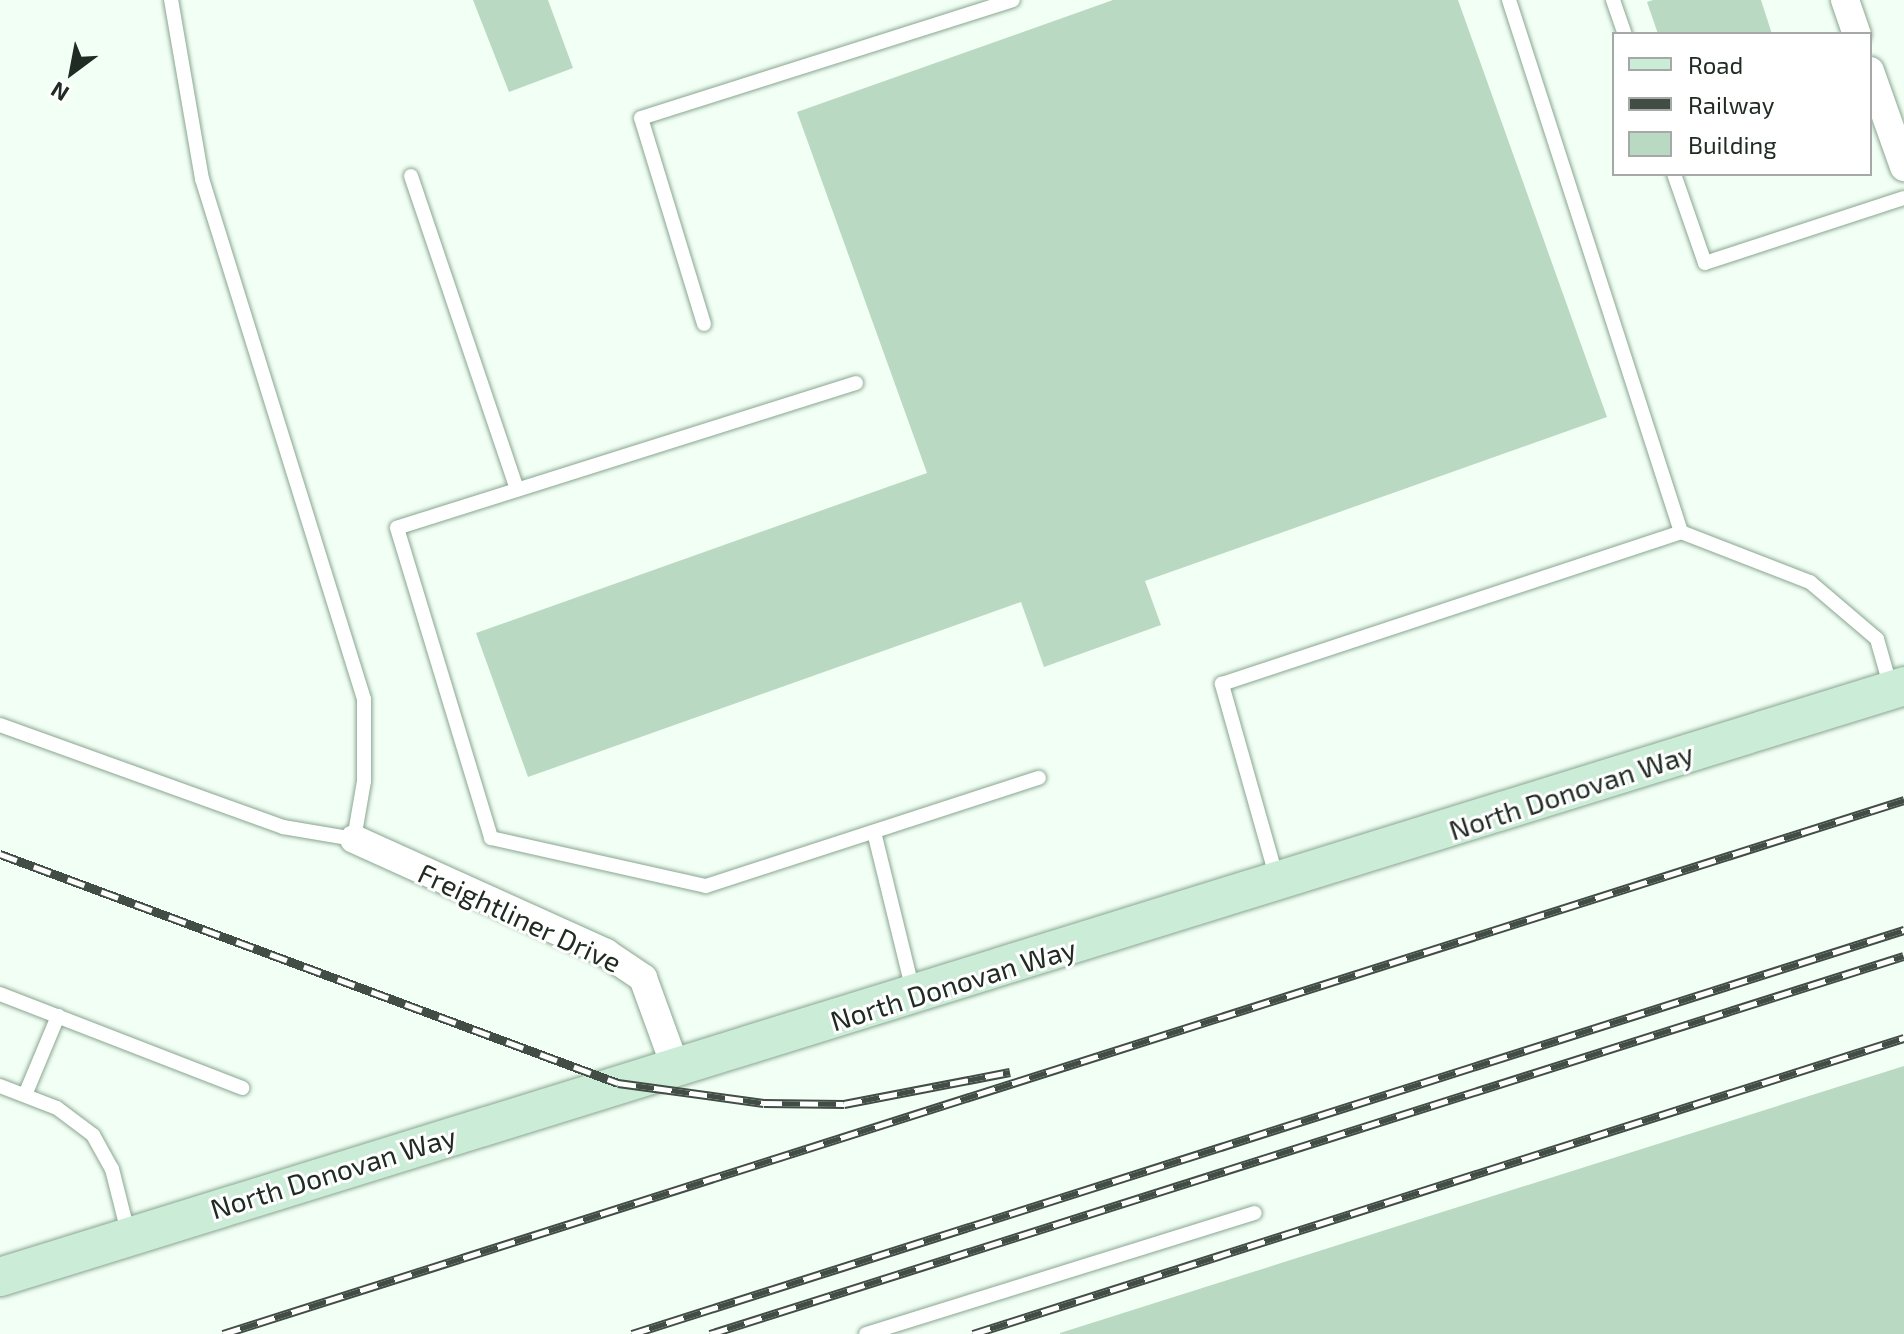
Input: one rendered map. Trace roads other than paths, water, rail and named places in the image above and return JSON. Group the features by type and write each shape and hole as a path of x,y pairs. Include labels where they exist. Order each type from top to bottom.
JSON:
{"street":[{"path":"1845,0 1856,32"},
{"path":"1872,77 1904,167"},
{"name":"North Donovan Way","path":"0,1277 675,1066 1278,884 1898,688"},
{"name":"Freightliner Drive","path":"354,839 606,953 643,978 675,1066"}],"lane":[{"path":"0,725 283,827 354,839 364,781 364,699 202,179 171,0"},
{"path":"704,324 641,118 1013,0"},
{"path":"1509,0 1681,532"},
{"path":"1613,0 1624,32"},
{"path":"411,176 517,490"},
{"path":"1675,176 1705,263 1904,198"},
{"path":"856,383 397,528 491,838 706,886 1039,778"},
{"path":"1278,884 1222,684 1681,532 1810,582 1877,639 1898,688"},
{"path":"874,832 914,996"},
{"path":"0,994 242,1088"},
{"path":"25,1095 58,1016"},
{"path":"0,1086 25,1095 93,1135 112,1169 129,1236"},
{"path":"866,1334 1255,1213"}],"railway":[{"path":"223,1334 1904,800"},
{"path":"0,854 618,1083 764,1103 844,1104 1010,1072"},
{"path":"632,1334 1904,930"},
{"path":"710,1334 1904,956"},
{"path":"973,1334 1904,1038"}]}
